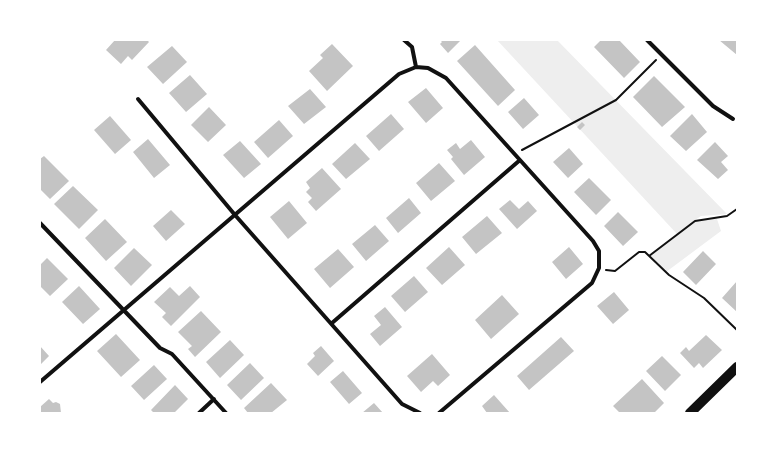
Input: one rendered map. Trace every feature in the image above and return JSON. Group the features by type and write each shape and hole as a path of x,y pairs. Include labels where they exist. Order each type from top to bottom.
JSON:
{"main road":[{"path":"690,413 737,367"}],"street":[{"path":"404,40 412,47 416,67"},
{"path":"647,40 712,106 733,119"},
{"path":"40,382 399,74 416,67 428,68 446,78 593,241 599,251 599,268 592,283 439,413"},
{"path":"138,99 235,215 402,404 420,413"},
{"path":"332,323 520,160"},
{"path":"40,224 160,348 172,354 226,413"},
{"path":"199,413 214,399"}],"path":[{"path":"515,154 616,100 661,55"},
{"path":"649,256 695,221 727,216 737,209"},
{"path":"599,268 615,271 639,252 645,252 669,275 704,298 737,330"}],"shaded area":[{"path":"497,40 557,40 727,214 701,216 695,220 717,219 721,231 666,272 649,256 677,234"}],"building":[{"path":"115,40 147,40 149,42 132,60 128,56 121,64 106,50"},
{"path":"440,40 461,40 448,53 440,44 442,42"},
{"path":"601,40 619,40 640,62 624,78 594,47"},
{"path":"719,40 737,40 737,55"},
{"path":"332,44 353,66 327,91 309,71 323,58 320,55"},
{"path":"475,45 515,90 498,106 457,61"},
{"path":"172,46 187,62 163,84 147,67"},
{"path":"190,75 207,94 186,112 169,93"},
{"path":"654,76 685,107 662,127 633,97"},
{"path":"426,88 443,108 426,123 408,102"},
{"path":"310,89 326,107 304,124 288,106"},
{"path":"524,98 539,115 523,129 508,112"},
{"path":"209,107 226,125 208,142 191,125"},
{"path":"391,114 404,129 379,151 366,136"},
{"path":"692,114 707,132 686,151 670,136"},
{"path":"110,116 131,140 115,154 94,130"},
{"path":"279,120 293,136 268,158 254,142"},
{"path":"582,122 585,125 580,130 577,127"},
{"path":"148,139 170,165 154,178 133,152"},
{"path":"471,140 485,157 464,175 451,159 453,157 447,150 456,143 460,149"},
{"path":"240,141 261,164 244,178 223,155"},
{"path":"715,142 728,156 721,162 728,170 718,179 697,160"},
{"path":"355,143 370,159 346,179 332,164"},
{"path":"569,148 583,164 568,178 553,162"},
{"path":"44,156 69,181 50,199 40,189 40,159"},
{"path":"439,163 455,181 431,201 416,183"},
{"path":"322,168 341,189 316,211 308,202 312,198 306,192 310,188 306,182"},
{"path":"589,178 611,200 596,215 574,192"},
{"path":"73,186 98,210 79,229 54,204"},
{"path":"409,198 421,213 398,233 386,218"},
{"path":"510,200 519,209 528,201 537,211 517,229 499,209"},
{"path":"289,201 307,223 288,239 270,217"},
{"path":"171,210 185,224 166,241 153,226"},
{"path":"618,212 638,232 623,246 604,226"},
{"path":"487,216 502,233 476,254 462,237"},
{"path":"105,219 127,242 106,261 85,238"},
{"path":"375,225 389,241 366,261 352,244"},
{"path":"449,247 465,265 442,285 426,268"},
{"path":"569,247 583,264 566,279 552,262"},
{"path":"134,248 152,265 131,286 114,268"},
{"path":"338,249 354,267 330,288 314,269"},
{"path":"703,251 716,264 696,285 683,272"},
{"path":"47,258 68,279 50,296 40,286 40,265"},
{"path":"414,276 428,292 405,312 391,296"},
{"path":"737,281 737,312 722,298"},
{"path":"79,286 100,309 83,324 62,302"},
{"path":"190,286 200,297 171,326 162,317 166,313 154,302 170,287 179,296"},
{"path":"614,292 629,310 613,324 597,306"},
{"path":"502,295 519,314 491,339 475,320"},
{"path":"385,307 402,327 380,346 370,334 381,325 374,316"},
{"path":"201,311 221,332 195,357 188,349 192,346 178,332"},
{"path":"116,334 140,360 121,377 97,351"},
{"path":"706,335 722,350 703,368 699,363 694,368 680,353 686,347 689,351"},
{"path":"561,337 574,351 529,390 517,376"},
{"path":"230,340 244,355 220,378 206,362"},
{"path":"40,346 49,356 40,365"},
{"path":"321,346 334,361 318,376 307,364 315,356 313,353"},
{"path":"432,354 450,375 438,386 433,381 421,392 407,376"},
{"path":"662,356 681,375 665,391 646,371"},
{"path":"250,363 264,378 241,400 227,385"},
{"path":"154,365 167,379 144,400 131,386"},
{"path":"343,371 362,393 349,404 330,382"},
{"path":"642,379 664,403 654,413 620,413 613,406"},
{"path":"271,383 287,400 271,413 248,413 244,408"},
{"path":"175,385 188,399 174,413 154,413 151,410"},
{"path":"494,395 510,413 487,413 482,406"},
{"path":"49,399 53,403 56,402 60,404 61,413 40,413 40,407"},
{"path":"374,403 383,413 362,413"}]}
